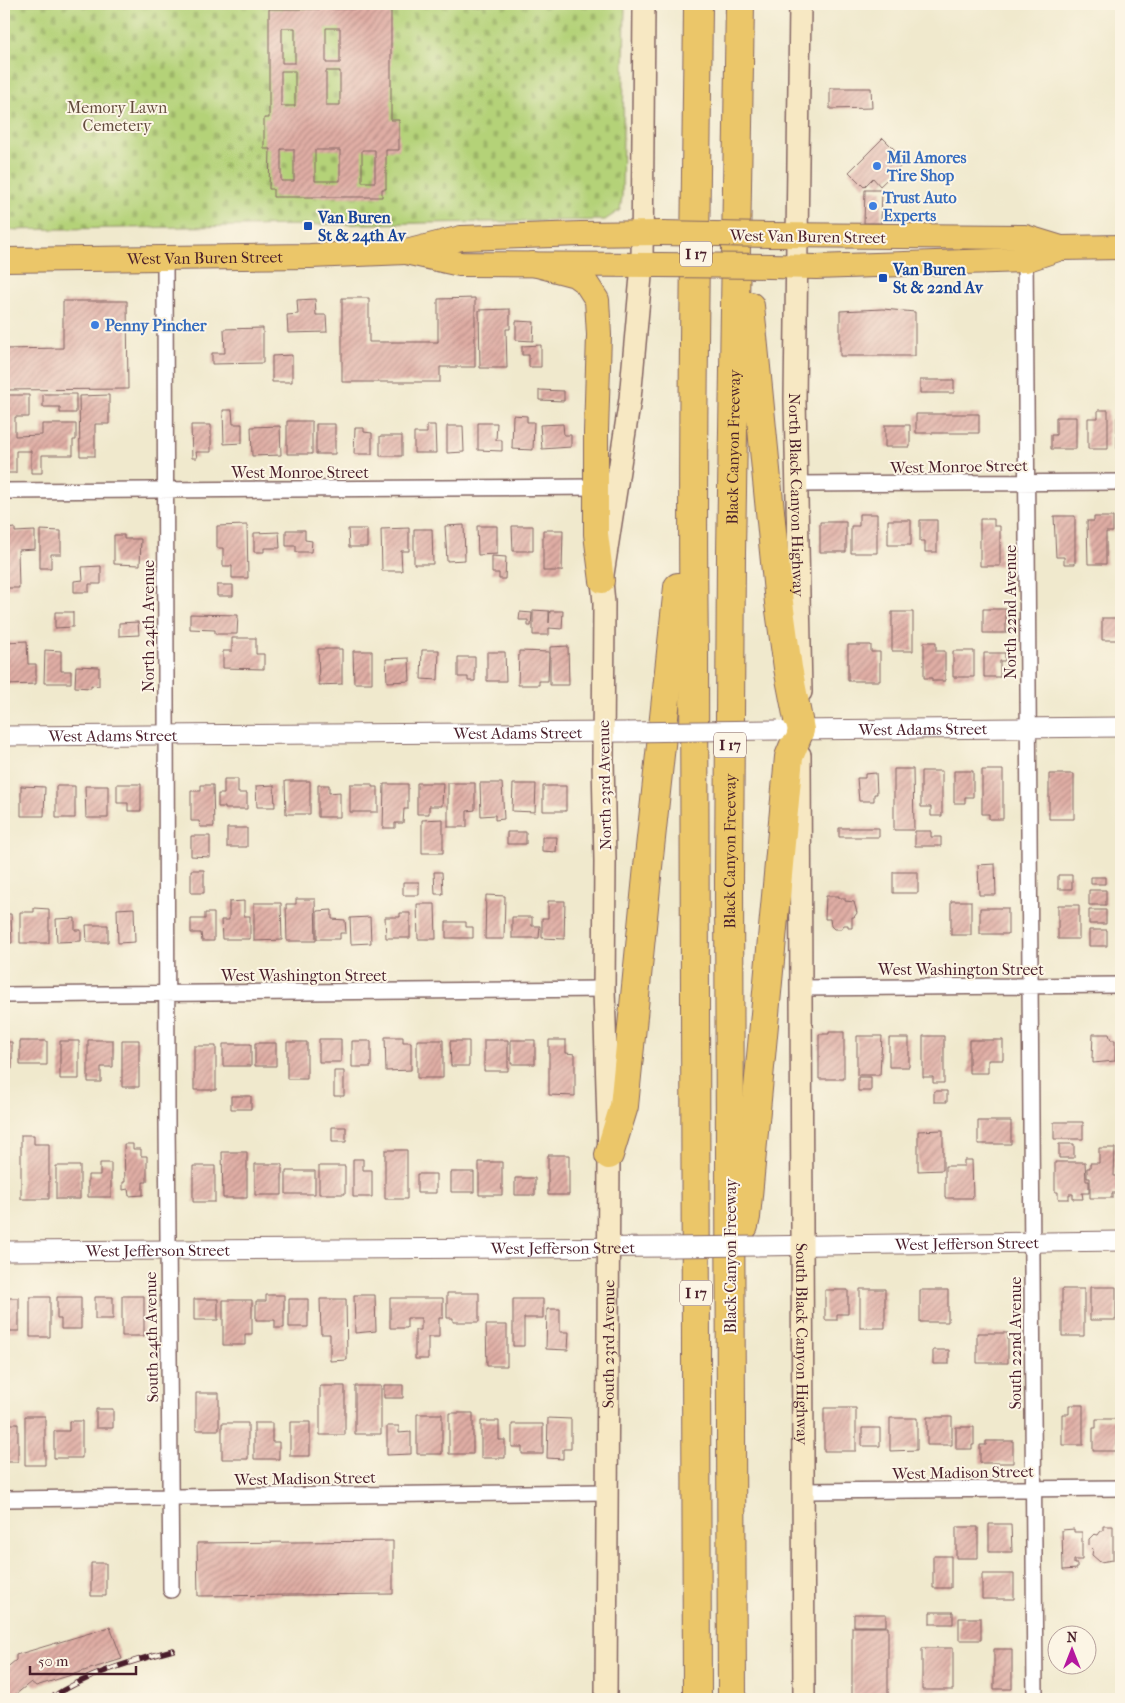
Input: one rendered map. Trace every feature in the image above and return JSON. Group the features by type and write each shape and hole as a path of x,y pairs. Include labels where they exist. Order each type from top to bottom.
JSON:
{"highway":[{"name":"Black Canyon Freeway","path":"697,1699 692,504 698,4"},
{"name":"Black Canyon Freeway","path":"732,1699 730,553 740,4"},
{"path":"730,1278 746,1217 789,758 788,668 779,603 754,365 748,286 736,213"},
{"path":"609,1155 624,1106 679,586 692,504"}],"main road":[{"path":"602,581 651,265 652,233 644,4"},
{"name":"North Black Canyon Highway","path":"800,4 795,266 795,400 801,667 789,730 801,988"},
{"name":"West Van Buren Street","path":"4,260 310,256 406,252 461,238 652,233 796,236 1026,248 1121,247"},
{"name":"West Van Buren Street","path":"406,252 460,264 795,266 1026,248"},
{"path":"533,264 575,275 586,284 597,300 599,335 596,534 602,581"},
{"name":"North 23rd Avenue","path":"602,581 604,603 604,989"},
{"name":"South Black Canyon Highway","path":"801,988 804,1699"},
{"name":"South 23rd Avenue","path":"604,989 609,1155 606,1699"}],"street":[{"name":"North 22nd Avenue","path":"1026,248 1030,986"},
{"name":"North 24th Avenue","path":"165,258 167,993"},
{"name":"West Monroe Street","path":"797,484 1121,482"},
{"name":"West Monroe Street","path":"4,491 596,487"},
{"name":"West Adams Street","path":"4,736 1121,727"},
{"name":"West Washington Street","path":"801,988 1121,985"},
{"name":"South 22nd Avenue","path":"1030,986 1035,1699"},
{"name":"West Washington Street","path":"4,994 604,989"},
{"name":"South 24th Avenue","path":"167,993 171,1590"},
{"name":"West Jefferson Street","path":"4,1251 609,1248 1121,1241"},
{"name":"West Madison Street","path":"804,1491 1121,1488"},
{"name":"West Madison Street","path":"4,1499 607,1492"}],"green space":[{"name":"Memory Lawn Cemetery","path":"4,4 625,4 622,197 620,210 605,220 4,230"}],"building":[{"path":"269,9 391,9 391,120 399,120 399,150 386,150 386,189 382,189 382,197 273,197 273,189 269,189 270,149 264,149 264,118 269,118","holes":["282,28 295,28 295,63 282,63","326,28 340,28 340,63 326,63","281,71 295,71 295,106 281,106","326,71 340,71 340,105 326,105","281,149 294,149 294,181 281,181","315,150 340,150 340,181 315,181","362,150 375,150 375,182 362,182"]},
{"path":"830,88 871,88 872,108 830,109"},
{"name":"Mil Amores Tire Shop","path":"883,138 906,161 880,186 873,178 864,187 849,172"},
{"name":"Trust Auto Experts","path":"865,190 882,190 881,223 864,223"},
{"path":"342,298 369,298 369,342 438,342 438,299 475,298 475,367 440,367 440,382 342,382"},
{"path":"315,299 316,315 326,315 327,332 288,333 287,315 298,314 297,300"},
{"name":"Penny Pincher","path":"63,301 127,301 128,389 4,390 4,349 63,348"},
{"path":"510,309 510,329 506,329 507,368 480,368 479,310"},
{"path":"883,309 915,312 915,356 840,356 840,311"},
{"path":"516,321 534,322 533,341 516,340"},
{"path":"263,328 263,363 212,364 212,353 225,353 224,329"},
{"path":"541,345 541,367 529,367 529,355 522,355 522,346"},
{"path":"292,355 292,382 272,382 272,356"},
{"path":"920,380 954,380 954,393 920,393"},
{"path":"539,390 564,391 564,401 539,400"},
{"path":"43,394 76,394 76,413 60,413 60,407 43,407"},
{"path":"4,395 29,395 29,417 15,417 15,436 42,435 42,424 76,424 76,440 73,440 73,455 42,455 42,473 31,473 31,451 16,451 16,473 4,473"},
{"path":"109,395 109,424 95,424 95,456 80,456 79,396"},
{"path":"223,410 232,410 233,424 242,424 242,443 224,444"},
{"path":"1098,410 1108,410 1108,449 1088,449 1088,418 1098,418"},
{"path":"916,414 979,414 979,433 916,433"},
{"path":"513,415 527,416 527,422 534,422 533,450 512,449"},
{"path":"1056,417 1076,417 1076,449 1051,449 1051,435 1056,435"},
{"path":"1117,417 1121,417 1121,449 1117,449"},
{"path":"287,421 312,421 312,454 287,454"},
{"path":"478,423 497,423 496,440 502,440 502,451 478,450"},
{"path":"316,424 335,424 335,454 316,454"},
{"path":"563,424 564,435 571,435 571,447 542,449 540,425"},
{"path":"191,425 211,425 211,452 196,452 197,458 192,458"},
{"path":"427,425 435,425 436,453 414,453 414,433 427,433"},
{"path":"885,425 910,425 910,447 885,447"},
{"path":"280,426 281,455 252,456 251,427"},
{"path":"447,426 463,426 464,452 447,453"},
{"path":"355,428 364,428 364,432 372,433 372,454 354,454"},
{"path":"380,436 402,436 402,456 380,456"},
{"path":"859,514 877,514 877,553 851,553 851,526 859,526"},
{"path":"1054,516 1075,516 1075,564 1064,564 1064,557 1056,557"},
{"path":"1094,517 1113,517 1113,532 1106,532 1106,564 1088,564 1087,521 1094,521"},
{"path":"980,519 994,519 994,526 1000,526 1000,566 980,566"},
{"path":"888,520 911,520 911,545 888,545"},
{"path":"920,520 937,520 937,552 925,552 925,541 920,541"},
{"path":"820,522 846,522 846,552 820,552"},
{"path":"247,525 248,578 232,578 232,566 223,566 223,548 217,548 217,526"},
{"path":"464,525 465,560 447,561 445,526"},
{"path":"477,526 497,526 497,554 478,555"},
{"path":"512,526 533,526 533,551 513,551"},
{"path":"15,528 15,532 35,531 35,549 18,550 19,588 5,588 4,529"},
{"path":"409,528 409,551 401,551 402,571 382,571 381,529"},
{"path":"348,529 367,529 367,547 349,547"},
{"path":"414,529 432,529 433,564 414,564"},
{"path":"40,530 61,531 61,554 51,554 51,568 40,568"},
{"path":"286,530 305,530 305,540 312,541 311,552 296,552 296,546 286,546"},
{"path":"543,530 563,530 562,571 543,571"},
{"path":"279,532 280,548 264,548 264,552 254,552 254,533"},
{"path":"114,535 124,535 124,539 141,539 140,565 114,564"},
{"path":"492,556 506,557 505,579 499,579 499,573 492,573"},
{"path":"101,566 101,584 89,584 89,592 74,592 74,581 83,580 82,567"},
{"path":"217,585 233,585 233,596 217,596"},
{"path":"983,609 1006,609 1006,633 983,633"},
{"path":"533,610 549,611 549,623 550,611 563,611 562,629 549,628 549,635 533,635"},
{"path":"55,612 73,612 73,627 55,628"},
{"path":"520,612 532,613 531,626 528,626 528,620 519,620"},
{"path":"892,612 913,612 913,651 892,651"},
{"path":"190,614 238,615 237,634 215,634 215,630 190,629"},
{"path":"1102,618 1121,618 1121,640 1102,640"},
{"path":"138,622 139,635 119,636 119,623"},
{"path":"232,638 256,638 256,654 264,654 264,669 223,668 223,651 232,651"},
{"path":"27,641 28,664 36,664 36,684 6,685 5,642"},
{"path":"924,642 936,642 936,651 945,651 945,681 932,681 932,678 924,678"},
{"path":"848,645 871,645 871,652 880,652 880,681 848,681"},
{"path":"568,646 569,685 550,685 550,647"},
{"path":"318,649 342,649 342,684 319,685"},
{"path":"45,650 61,651 61,671 71,671 71,683 44,683"},
{"path":"422,650 439,650 438,680 421,679"},
{"path":"353,651 372,651 372,683 354,683"},
{"path":"519,651 549,652 548,681 539,681 539,685 518,685"},
{"path":"953,651 974,651 974,677 953,677"},
{"path":"487,652 505,652 506,681 487,681"},
{"path":"984,653 1005,653 1005,661 1000,661 1000,677 984,677"},
{"path":"458,657 475,657 475,681 468,681 468,677 458,677"},
{"path":"409,658 410,681 387,682 386,659"},
{"path":"76,666 99,667 99,686 91,685 91,688 75,687"},
{"path":"894,769 913,769 914,830 894,830"},
{"path":"982,770 1003,770 1003,819 989,819 989,814 982,814"},
{"path":"921,771 942,771 942,816 931,816 931,807 921,807"},
{"path":"954,771 973,771 973,797 965,797 965,803 954,803"},
{"path":"876,773 877,794 874,794 874,801 859,801 857,778 865,778 865,774"},
{"path":"1049,774 1074,774 1074,819 1049,819"},
{"path":"224,779 238,779 238,793 247,793 247,809 225,809 225,807 218,807 218,794 224,794"},
{"path":"285,781 310,781 310,814 286,814"},
{"path":"417,783 443,783 442,806 429,806 429,814 417,814"},
{"path":"448,783 475,783 475,810 467,811 467,827 448,827"},
{"path":"480,783 502,783 504,819 495,820 495,815 481,816"},
{"path":"117,784 141,784 141,811 128,811 128,803 117,803"},
{"path":"350,784 372,784 372,787 378,787 378,812 350,812"},
{"path":"384,784 408,784 408,809 404,809 403,823 395,823 395,828 383,828"},
{"path":"513,784 536,784 535,812 512,811"},
{"path":"201,785 213,785 214,827 200,827 199,821 191,821 191,791 201,791"},
{"path":"274,785 275,807 257,807 256,786"},
{"path":"318,785 329,785 329,793 340,792 340,817 318,817"},
{"path":"21,786 45,787 44,816 21,816"},
{"path":"56,786 75,786 75,818 56,818"},
{"path":"85,786 108,786 108,818 86,818"},
{"path":"543,786 566,786 566,811 543,811"},
{"path":"4,787 8,787 8,814 4,814"},
{"path":"443,819 443,853 422,853 422,820"},
{"path":"227,828 247,828 247,847 227,847"},
{"path":"839,828 879,828 879,837 839,837"},
{"path":"915,831 931,831 931,837 941,837 941,846 915,846"},
{"path":"507,832 526,832 526,844 507,844"},
{"path":"191,836 210,836 210,857 191,856"},
{"path":"542,837 557,837 556,852 542,851"},
{"path":"995,864 996,895 979,895 978,865"},
{"path":"1117,868 1121,868 1121,884 1118,884"},
{"path":"191,870 204,870 204,893 191,893"},
{"path":"434,872 442,872 443,894 435,894"},
{"path":"893,872 918,872 918,893 893,893"},
{"path":"1058,875 1072,875 1072,889 1058,889"},
{"path":"1091,877 1105,877 1105,884 1091,884"},
{"path":"403,882 419,882 419,895 403,895"},
{"path":"1089,890 1106,890 1106,905 1089,905"},
{"path":"486,895 505,896 504,939 485,939"},
{"path":"826,896 839,896 839,898 845,898 845,901 854,902 857,913 852,917 852,928 844,925 841,929 834,929 831,926 830,919 825,919"},
{"path":"296,899 315,899 316,941 287,941 286,904 296,904"},
{"path":"244,901 244,916 250,916 250,939 222,939 221,920 229,920 229,902"},
{"path":"548,901 565,901 564,939 542,938 542,918 548,918"},
{"path":"951,901 971,901 971,935 951,935"},
{"path":"254,903 281,903 282,940 254,941"},
{"path":"417,904 435,904 436,939 418,939"},
{"path":"1058,905 1079,905 1079,939 1058,939"},
{"path":"34,908 49,909 49,943 20,943 20,912 34,912"},
{"path":"134,908 135,942 118,943 117,909"},
{"path":"980,908 1008,908 1008,934 980,934"},
{"path":"332,910 332,919 345,920 346,933 340,933 340,939 317,939 317,911"},
{"path":"1089,910 1106,910 1106,924 1089,924"},
{"path":"205,913 214,913 214,941 202,941 201,933 191,933 191,919 205,919"},
{"path":"400,913 410,913 410,938 386,938 385,917 400,917"},
{"path":"4,914 11,914 12,943 4,943"},
{"path":"370,917 371,943 351,944 350,918"},
{"path":"512,917 532,917 532,926 540,926 539,938 512,938"},
{"path":"75,918 75,930 81,930 81,941 57,942 56,919"},
{"path":"446,922 466,922 466,927 473,927 473,938 446,938"},
{"path":"86,925 108,925 108,942 87,942"},
{"path":"1089,930 1107,930 1107,946 1089,946"},
{"path":"829,1032 844,1032 844,1079 819,1079 819,1034 829,1034"},
{"path":"1093,1034 1109,1034 1111,1040 1115,1040 1115,1061 1093,1063"},
{"path":"857,1036 882,1036 880,1075 857,1075"},
{"path":"923,1036 944,1036 944,1083 933,1083 933,1077 923,1077"},
{"path":"385,1037 403,1037 403,1042 411,1042 411,1070 386,1071"},
{"path":"889,1038 909,1038 909,1067 889,1067"},
{"path":"319,1039 341,1039 341,1062 319,1062"},
{"path":"88,1040 113,1040 113,1067 101,1067 101,1082 88,1082"},
{"path":"122,1040 139,1040 139,1087 122,1087"},
{"path":"417,1040 443,1040 443,1078 417,1078"},
{"path":"484,1040 508,1040 508,1071 484,1071"},
{"path":"511,1040 535,1040 535,1064 511,1064"},
{"path":"549,1040 566,1040 566,1053 575,1054 575,1096 549,1095"},
{"path":"969,1040 1003,1040 1003,1060 988,1060 988,1073 969,1073"},
{"path":"20,1041 47,1041 47,1065 20,1065"},
{"path":"60,1041 79,1041 79,1079 60,1079"},
{"path":"352,1041 371,1041 371,1067 352,1067"},
{"path":"450,1041 469,1041 469,1066 451,1066"},
{"path":"4,1042 12,1042 12,1069 4,1069"},
{"path":"287,1042 307,1042 307,1079 287,1079"},
{"path":"255,1043 276,1043 276,1066 255,1066"},
{"path":"223,1044 251,1044 251,1066 223,1066"},
{"path":"194,1046 216,1046 216,1090 194,1090"},
{"path":"334,1071 344,1071 344,1096 334,1096"},
{"path":"858,1077 871,1077 871,1091 858,1091"},
{"path":"934,1091 947,1091 947,1102 934,1102"},
{"path":"231,1096 251,1096 251,1109 231,1109"},
{"path":"978,1121 1011,1121 1011,1144 978,1144"},
{"path":"1054,1122 1083,1122 1083,1139 1054,1139"},
{"path":"332,1127 346,1127 346,1142 332,1142"},
{"path":"943,1130 943,1170 918,1171 918,1131"},
{"path":"21,1135 34,1135 34,1144 49,1144 49,1199 21,1199"},
{"path":"124,1144 133,1144 133,1149 141,1149 141,1156 147,1156 147,1182 143,1182 143,1195 129,1196 128,1189 123,1190 123,1182 125,1182"},
{"path":"1059,1144 1074,1144 1074,1158 1059,1158"},
{"path":"1099,1148 1115,1148 1114,1176 1117,1176 1118,1193 1112,1193 1112,1198 1090,1198 1090,1178 1087,1178 1087,1168 1090,1168 1090,1163 1099,1163"},
{"path":"385,1150 407,1150 407,1199 385,1199"},
{"path":"222,1152 247,1152 247,1198 223,1198"},
{"path":"548,1155 569,1155 569,1195 548,1195"},
{"path":"353,1159 363,1159 363,1170 372,1170 372,1197 353,1197"},
{"path":"964,1160 972,1160 973,1198 945,1198 945,1166 964,1166"},
{"path":"1119,1160 1121,1160 1121,1189 1120,1189"},
{"path":"479,1162 502,1162 502,1195 479,1195"},
{"path":"1055,1162 1085,1162 1086,1181 1089,1181 1089,1193 1082,1193 1083,1199 1073,1199 1073,1194 1069,1194 1069,1199 1058,1199 1058,1192 1055,1192"},
{"path":"100,1163 111,1163 111,1197 88,1197 88,1175 100,1175"},
{"path":"255,1164 282,1164 282,1195 255,1195"},
{"path":"56,1166 80,1166 80,1199 56,1199"},
{"path":"193,1166 215,1166 215,1202 193,1202"},
{"path":"319,1166 345,1166 345,1194 319,1194"},
{"path":"286,1171 315,1171 315,1194 286,1194"},
{"path":"451,1172 474,1172 474,1192 451,1192"},
{"path":"417,1174 436,1174 436,1193 417,1193"},
{"path":"515,1178 535,1178 535,1195 515,1195"},
{"path":"1090,1287 1116,1287 1116,1320 1090,1320"},
{"path":"860,1289 885,1289 885,1328 860,1328"},
{"path":"1062,1289 1084,1289 1084,1336 1062,1336"},
{"path":"825,1290 848,1290 848,1314 837,1314 837,1320 825,1320"},
{"path":"920,1290 948,1290 948,1322 920,1322"},
{"path":"447,1293 479,1293 479,1322 453,1322 453,1318 447,1318"},
{"path":"266,1295 284,1295 284,1328 275,1328 275,1320 256,1320 256,1301 266,1301"},
{"path":"354,1295 375,1295 376,1331 355,1333"},
{"path":"122,1296 144,1296 144,1336 122,1336"},
{"path":"30,1297 50,1297 50,1337 30,1337"},
{"path":"57,1297 81,1297 81,1329 61,1329 61,1319 57,1319"},
{"path":"95,1297 113,1297 113,1319 95,1319"},
{"path":"4,1298 19,1298 19,1331 4,1331"},
{"path":"390,1298 443,1298 443,1318 439,1318 439,1337 428,1337 428,1359 415,1359 415,1330 421,1330 421,1318 407,1318 407,1328 390,1328"},
{"path":"194,1299 218,1299 218,1320 194,1320"},
{"path":"289,1299 308,1299 308,1327 289,1327"},
{"path":"320,1299 346,1299 347,1360 330,1361 330,1334 321,1334"},
{"path":"513,1299 543,1299 543,1318 524,1318 524,1346 513,1346"},
{"path":"223,1300 252,1300 252,1334 245,1334 245,1345 223,1345"},
{"path":"547,1309 560,1309 560,1332 569,1332 568,1350 546,1349"},
{"path":"486,1325 507,1325 507,1366 487,1366"},
{"path":"977,1333 1008,1333 1008,1363 977,1363"},
{"path":"933,1350 949,1350 949,1364 933,1364"},
{"path":"384,1385 403,1385 403,1398 384,1398"},
{"path":"320,1386 345,1386 345,1435 320,1435"},
{"path":"355,1386 381,1386 381,1434 355,1434"},
{"path":"196,1393 219,1393 219,1430 196,1430"},
{"path":"1069,1405 1083,1405 1083,1445 1062,1445 1062,1414 1069,1414"},
{"path":"824,1408 856,1408 856,1451 824,1451"},
{"path":"96,1409 113,1409 113,1428 96,1428"},
{"path":"449,1413 473,1413 473,1454 449,1454"},
{"path":"417,1414 442,1414 442,1454 417,1454"},
{"path":"25,1416 45,1416 45,1465 25,1465"},
{"path":"927,1417 952,1417 952,1445 927,1445"},
{"path":"548,1418 571,1419 571,1449 563,1449 563,1459 547,1458"},
{"path":"890,1418 917,1418 917,1450 890,1451"},
{"path":"1096,1419 1117,1419 1117,1451 1093,1451 1093,1428 1096,1428"},
{"path":"69,1421 82,1421 82,1458 54,1458 54,1431 69,1431"},
{"path":"481,1421 499,1421 499,1440 505,1440 505,1458 481,1458"},
{"path":"290,1422 310,1422 310,1456 290,1456"},
{"path":"222,1423 248,1423 248,1459 222,1459"},
{"path":"254,1423 272,1423 272,1442 279,1442 279,1459 254,1459"},
{"path":"4,1424 18,1424 18,1462 4,1462"},
{"path":"512,1424 543,1424 543,1454 522,1454 522,1447 512,1447"},
{"path":"387,1426 399,1426 399,1433 411,1432 411,1454 387,1455"},
{"path":"956,1427 974,1427 974,1445 972,1445 972,1449 956,1449"},
{"path":"862,1428 880,1428 880,1446 862,1446"},
{"path":"986,1441 1013,1441 1013,1463 980,1463 980,1445 986,1445"},
{"path":"989,1524 1011,1524 1012,1552 989,1552"},
{"path":"1103,1526 1113,1526 1113,1560 1100,1562 1092,1555 1093,1549 1089,1545 1089,1539 1094,1534 1098,1535 1103,1530"},
{"path":"956,1527 978,1527 978,1558 956,1558"},
{"path":"1074,1529 1074,1532 1082,1532 1082,1560 1074,1560 1074,1564 1077,1564 1077,1569 1063,1570 1062,1530"},
{"path":"393,1541 393,1594 198,1596 197,1543"},
{"path":"933,1556 951,1556 951,1588 933,1588"},
{"path":"91,1563 106,1563 106,1596 91,1596"},
{"path":"982,1574 1014,1574 1014,1599 982,1599"},
{"path":"930,1612 953,1612 953,1624 930,1624"},
{"path":"854,1614 886,1614 886,1626 854,1626"},
{"path":"959,1618 981,1618 981,1640 959,1640"},
{"path":"110,1627 122,1659 36,1686 31,1682 10,1699 4,1699 4,1670 16,1660 16,1655"},
{"path":"852,1627 888,1627 888,1697 852,1697"},
{"path":"922,1648 953,1648 953,1690 922,1690"},
{"path":"994,1649 1012,1649 1012,1689 994,1689"}],"railway":[{"path":"49,1699 78,1682 93,1676 124,1664 173,1650"}],"place":[{"name":"Mil Amores Tire Shop","path":"877,166"},
{"name":"Trust Auto Experts","path":"873,206"},
{"name":"Van Buren St & 24th Av","path":"308,226"},
{"name":"Van Buren St & 22nd Av","path":"883,278"},
{"name":"Penny Pincher","path":"95,325"}]}
